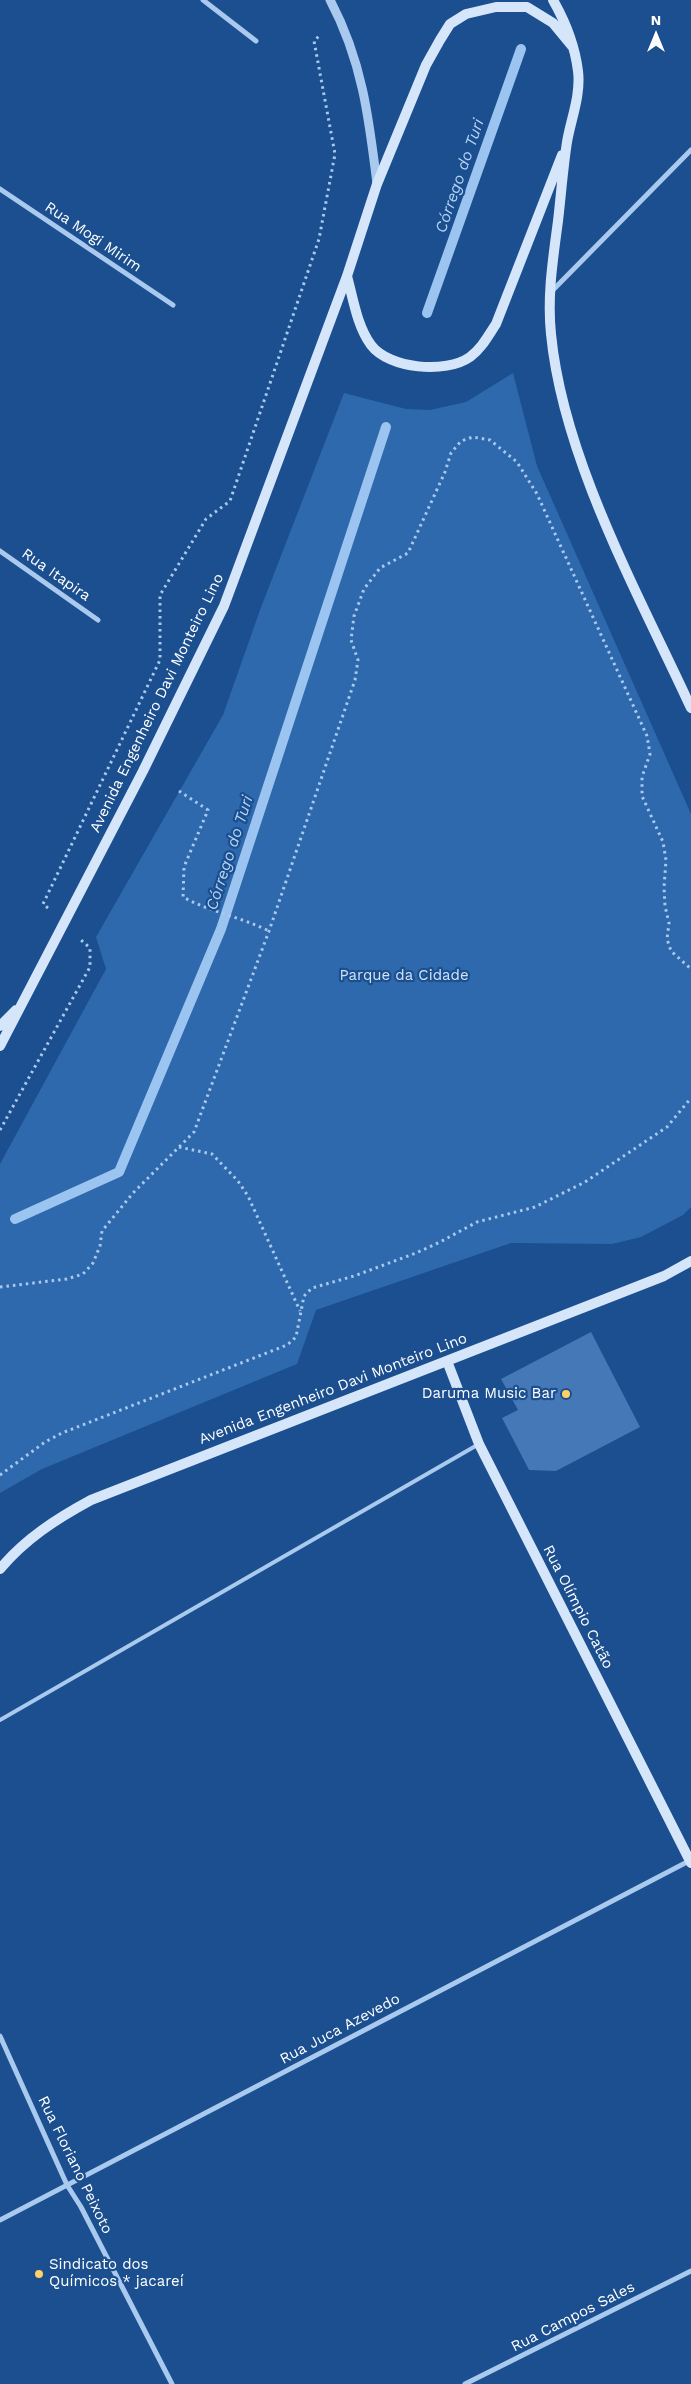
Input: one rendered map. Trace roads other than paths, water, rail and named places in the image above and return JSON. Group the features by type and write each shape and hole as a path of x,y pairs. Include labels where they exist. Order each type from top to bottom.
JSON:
{"main road":[{"name":"Avenida Engenheiro Davi Monteiro Lino","path":"553,0 572,46 578,73 576,104 567,142 549,294 551,335 560,394 584,468 610,534 691,708"},
{"name":"Avenida Engenheiro Davi Monteiro Lino","path":"0,1046 143,771 224,606 346,276 377,184 426,65 450,24 466,14 496,6 527,7 553,23 572,46"},
{"name":"Avenida Engenheiro Davi Monteiro Lino","path":"346,276 360,324 371,345 390,360 426,367 450,367 469,357 484,344 496,324 567,142"},
{"path":"0,1026 23,1005"},
{"name":"Avenida Engenheiro Davi Monteiro Lino","path":"0,1570 14,1553 48,1524 90,1500 664,1276 691,1261"},
{"name":"Rua Olímpio Catão","path":"447,1361 479,1444 691,1861"}],"street":[{"path":"203,0 256,41"},
{"path":"330,0 352,49 367,105 377,184"},
{"path":"549,294 691,150"},
{"name":"Rua Mogi Mirim","path":"0,189 173,305"},
{"name":"Rua Itapira","path":"0,552 98,620"},
{"name":"Rua Juca Azevedo","path":"0,2220 691,1861"},
{"name":"Rua Floriano Peixoto","path":"0,2036 67,2186 81,2207 172,2384"},
{"name":"Rua Campos Sales","path":"465,2384 691,2271"}],"lane":[{"path":"0,1720 479,1444"}],"waterway":[{"name":"Córrego do Turi","path":"427,313 521,49"},
{"name":"Córrego do Turi","path":"15,1219 119,1172 221,929 386,427"}],"place":[{"name":"Daruma Music Bar","path":"566,1394"},
{"name":"Sindicato dos Químicos * jacareí","path":"39,2274"}],"park label":[{"name":"Parque da Cidade","path":"404,976"}]}
